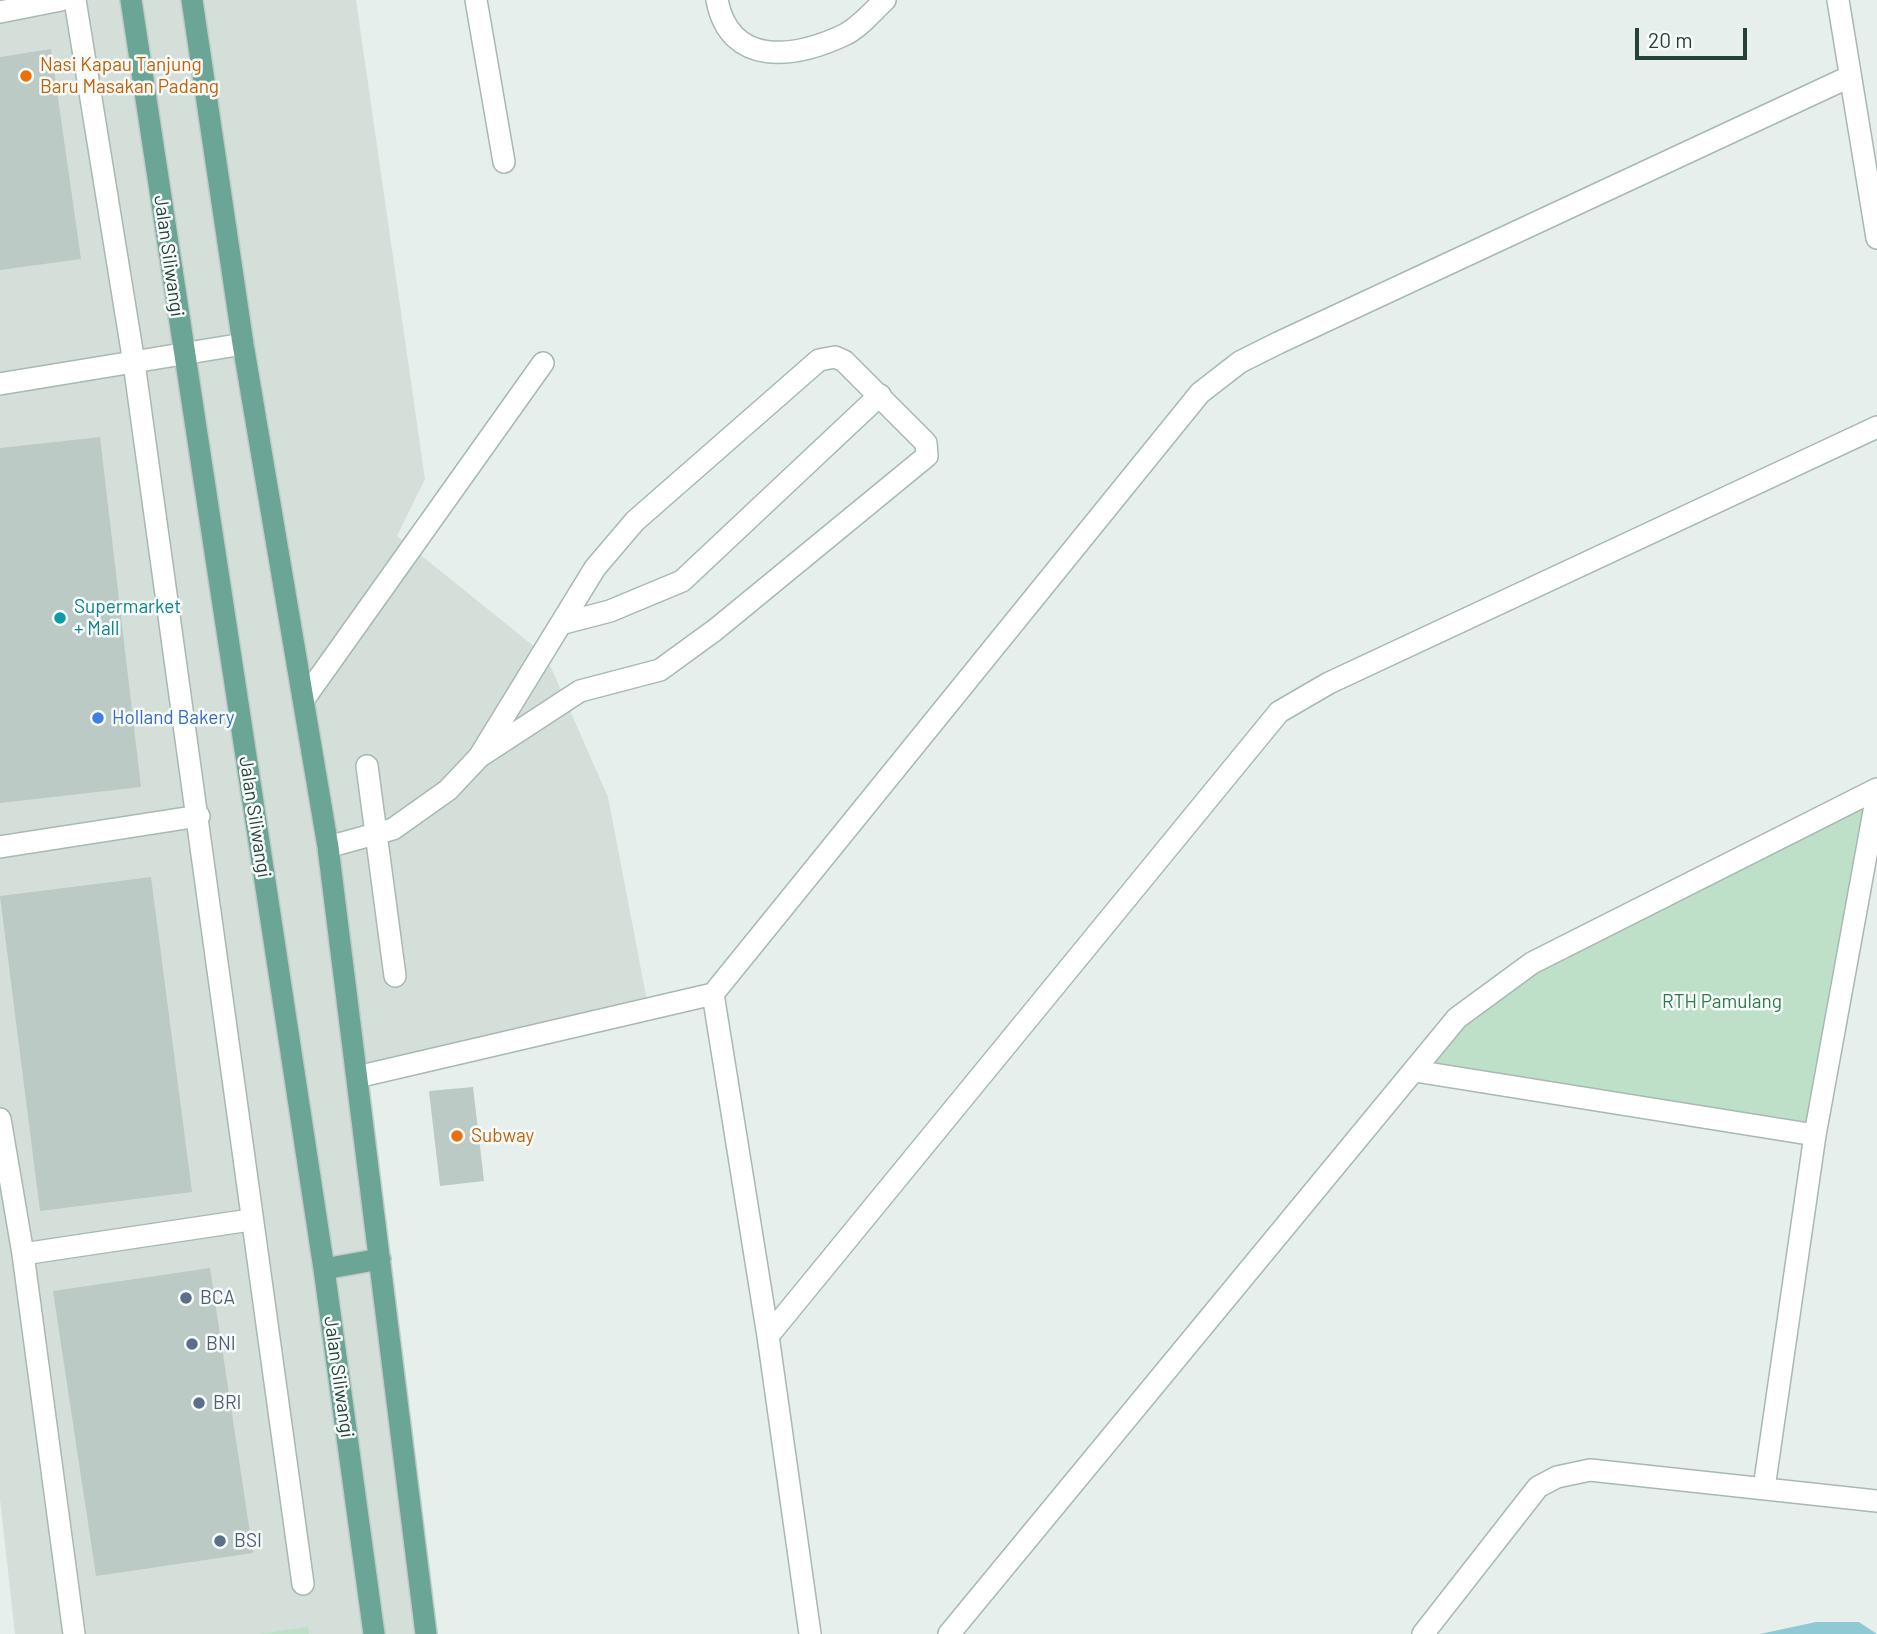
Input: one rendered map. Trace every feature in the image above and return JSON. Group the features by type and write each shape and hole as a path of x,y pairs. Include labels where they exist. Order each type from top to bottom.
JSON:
{"main road":[{"name":"Jalan Siliwangi","path":"131,0 324,1269 374,1634"},
{"path":"192,0 243,344 328,847 426,1634"},
{"path":"324,1269 380,1259"}],"street":[{"path":"0,12 61,0"},
{"path":"75,0 135,363 199,816 250,1220 303,1584"},
{"path":"476,0 504,162"},
{"path":"717,0 726,26 739,42 755,51 776,52 807,48 846,34 886,0"},
{"path":"1838,0 1877,238"},
{"path":"357,1077 713,994 1200,393 1240,362 1268,348 1849,77"},
{"path":"0,384 243,344"},
{"path":"328,847 377,835 410,819 449,790 479,757 564,623 595,568 635,522 819,360 835,357 844,360 926,443 927,456 715,630 660,670 580,691 479,757"},
{"path":"304,699 542,363"},
{"path":"564,623 610,611 681,581 880,395"},
{"path":"768,1336 1279,712 1329,683 1877,427"},
{"path":"367,766 395,976"},
{"path":"949,1634 1457,1018 1532,963 1877,789"},
{"path":"1764,1488 1815,1135 1877,795"},
{"path":"0,847 199,816"},
{"path":"713,994 768,1336 810,1634"},
{"path":"1415,1071 1815,1135"},
{"path":"0,1119 23,1254 74,1634"},
{"path":"23,1254 250,1220"},
{"path":"1423,1634 1538,1487 1557,1477 1590,1470 1877,1501"}],"shaded area":[{"path":"0,0 356,0 425,479 397,536 546,656 608,797 648,1006 359,1065 437,1634 15,1634 0,1499"}],"green space":[{"name":"RTH Pamulang","path":"1877,789 1815,1135 1415,1071 1485,996"},
{"path":"308,1627 309,1634 259,1634"}],"water":[{"path":"1816,1622 1859,1622 1877,1634 1760,1634"}],"building":[{"path":"51,49 81,259 0,270 0,57"},
{"name":"Supermarket + Mall","path":"100,437 141,787 0,803 0,448"},
{"path":"151,877 192,1192 40,1211 0,896"},
{"name":"Subway","path":"473,1087 484,1181 440,1186 429,1091"},
{"path":"210,1268 253,1553 96,1576 53,1291"}],"place":[{"name":"Nasi Kapau Tanjung Baru Masakan Padang","path":"26,76"},
{"name":"Supermarket + Mall","path":"60,618"},
{"name":"Holland Bakery","path":"98,718"},
{"name":"Subway","path":"457,1136"},
{"name":"BCA","path":"186,1298"},
{"name":"BNI","path":"192,1344"},
{"name":"BRI","path":"199,1403"},
{"name":"BSI","path":"220,1541"}]}
